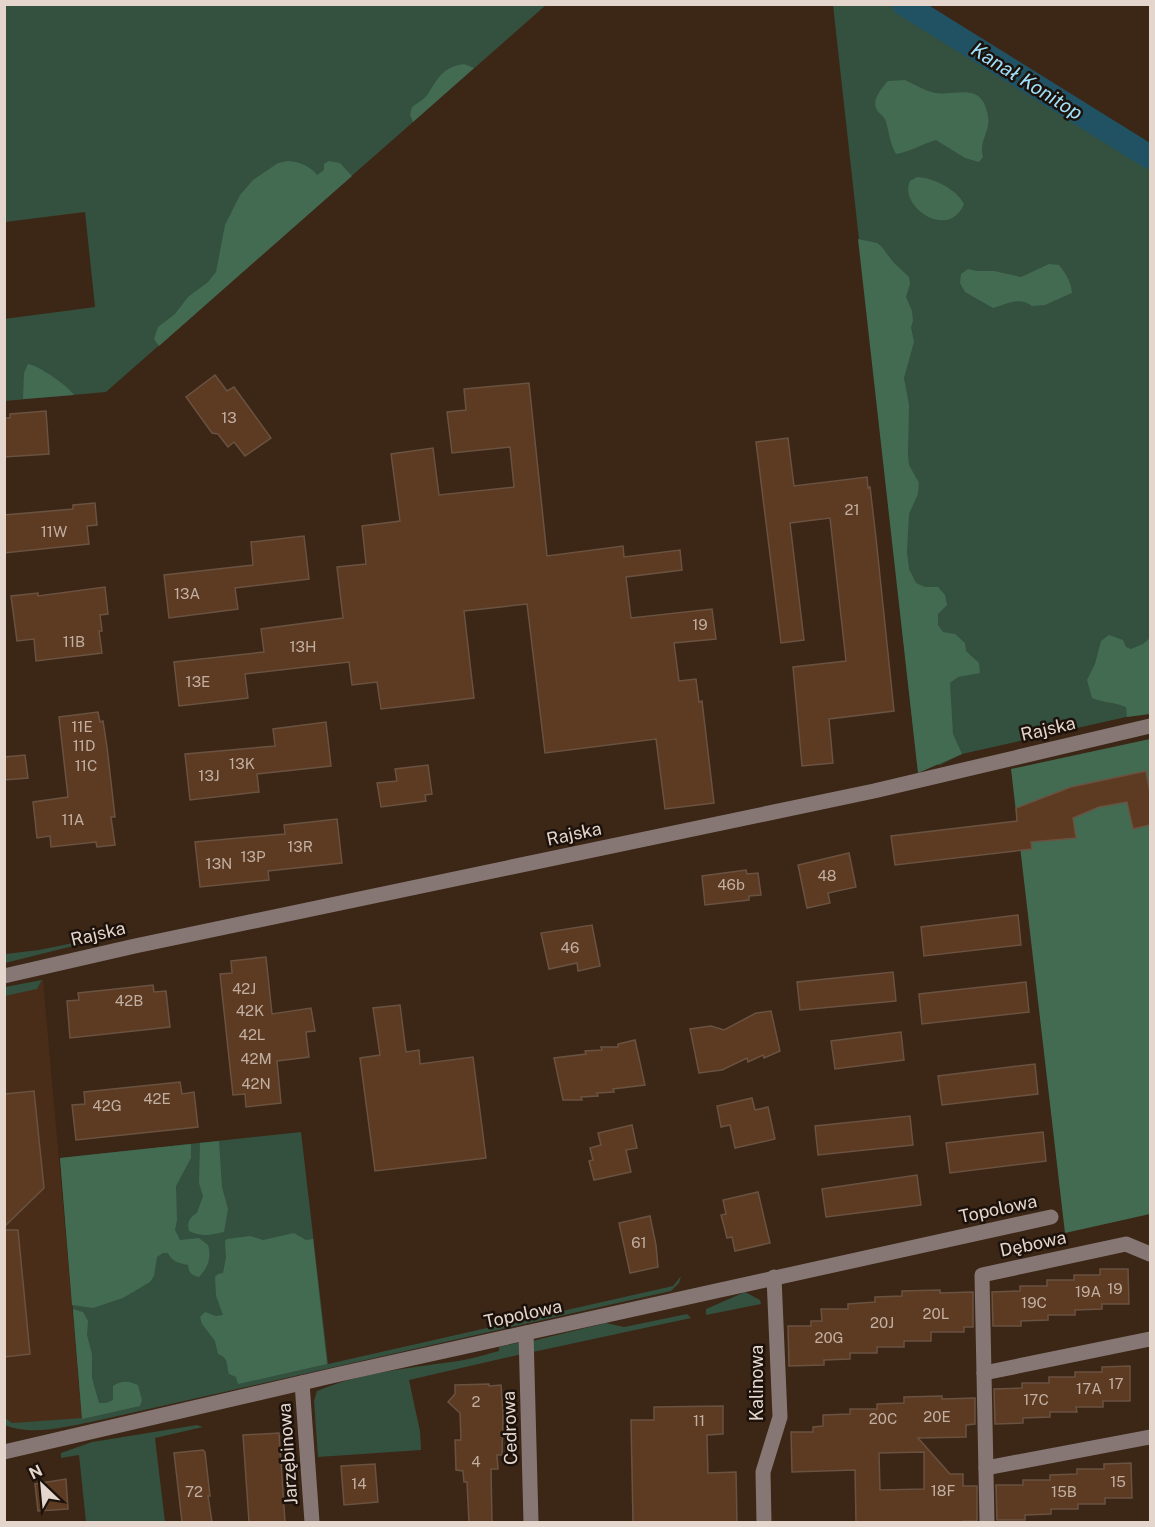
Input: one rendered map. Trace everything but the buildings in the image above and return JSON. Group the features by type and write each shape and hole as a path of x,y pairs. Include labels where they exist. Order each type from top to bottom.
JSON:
{"street":[{"name":"Rajska","path":"4,976 135,945 874,791 1150,726"},
{"name":"Topolowa","path":"4,1452 774,1277 1051,1217"},
{"name":"Dębowa","path":"987,1522 982,1275 1126,1244 1150,1254"},
{"name":"Kalinowa","path":"764,1522 763,1472 780,1417 774,1277"},
{"name":"Cedrowa","path":"526,1333 531,1522"},
{"path":"984,1373 1150,1339"},
{"name":"Jarzębinowa","path":"302,1383 312,1522"},
{"path":"986,1468 1150,1437"}],"shaded area":[{"path":"42,980 82,1419 12,1423 5,1417 4,996 37,989"}],"green space":[{"path":"5,5 546,5 106,392 5,401 4,319 95,307 85,212 5,222"},
{"path":"833,5 890,5 1150,164 1150,713 962,754 940,765 917,763"},
{"path":"464,64 474,68 413,122 410,115 412,107 427,96 438,78 446,71"},
{"path":"905,80 935,93 968,92 980,98 985,105 988,126 982,151 983,157 979,162 965,158 936,140 896,154 885,120 877,110 875,102 888,81"},
{"path":"288,161 304,165 317,175 324,170 324,164 329,161 340,163 352,176 159,346 154,339 158,327 175,314 188,297 208,282 216,272 225,225 240,195 253,180 278,163"},
{"path":"917,177 937,182 956,194 964,204 957,215 948,220 937,220 918,209 911,201 908,191 910,181"},
{"path":"858,239 877,243 909,277 910,284 906,297 912,311 911,327 914,342 904,378 909,405 909,465 919,483 918,494 909,514 907,552 909,569 916,583 925,587 938,587 945,595 947,605 938,614 938,625 943,632 955,634 965,643 966,651 979,663 980,673 958,677 950,683 953,734 962,754 918,773"},
{"path":"1049,264 1059,265 1068,278 1072,293 1045,305 1032,306 1018,301 993,308 965,292 960,283 961,274 968,269 994,271 1021,277"},
{"path":"28,364 52,376 74,395 23,399 24,373"},
{"path":"1109,635 1123,640 1126,647 1131,649 1150,638 1150,714 1127,717 1126,707 1092,698 1087,680 1095,664 1101,641"},
{"path":"1150,739 1150,1214 1065,1233 1011,769"},
{"path":"137,930 5,963 5,954 39,950"},
{"path":"42,980 37,989 5,996 5,987"},
{"path":"301,1132 328,1364 673,1286 681,1276 679,1283 671,1291 91,1422 36,1430 5,1425 4,1417 12,1423 82,1418 60,1158"},
{"path":"219,1141 222,1187 228,1209 224,1232 211,1235 197,1234 189,1231 188,1225 189,1220 197,1213 203,1196 199,1183 200,1143"},
{"path":"191,1144 191,1158 176,1186 175,1230 180,1240 199,1238 208,1245 209,1258 202,1274 199,1277 194,1275 190,1272 188,1265 174,1260 168,1253 163,1253 157,1257 154,1276 150,1282 123,1298 93,1308 72,1305 60,1158"},
{"path":"294,1233 306,1240 313,1239 327,1364 238,1384 236,1377 229,1374 226,1359 218,1354 215,1341 202,1324 200,1317 205,1312 216,1316 223,1315 216,1296 215,1277 223,1273 226,1257 225,1241 250,1236 263,1240"},
{"path":"745,1292 760,1300 761,1304 706,1315 706,1309"},
{"path":"73,1309 83,1312 88,1321 87,1335 92,1354 92,1378 99,1403 113,1400 113,1386 125,1382 138,1385 142,1400 140,1406 82,1419"},
{"path":"687,1314 691,1318 533,1352 532,1341 606,1323 624,1327"},
{"path":"521,1342 522,1354 409,1380 420,1431 421,1450 318,1457 314,1401 317,1391 363,1376 472,1358 499,1351 499,1347"},
{"path":"197,1425 203,1427 155,1438 165,1522 86,1522 79,1455 61,1458 61,1453 92,1442"}],"waterway":[{"name":"Kanał Konitop","path":"904,4 1150,157"}]}
